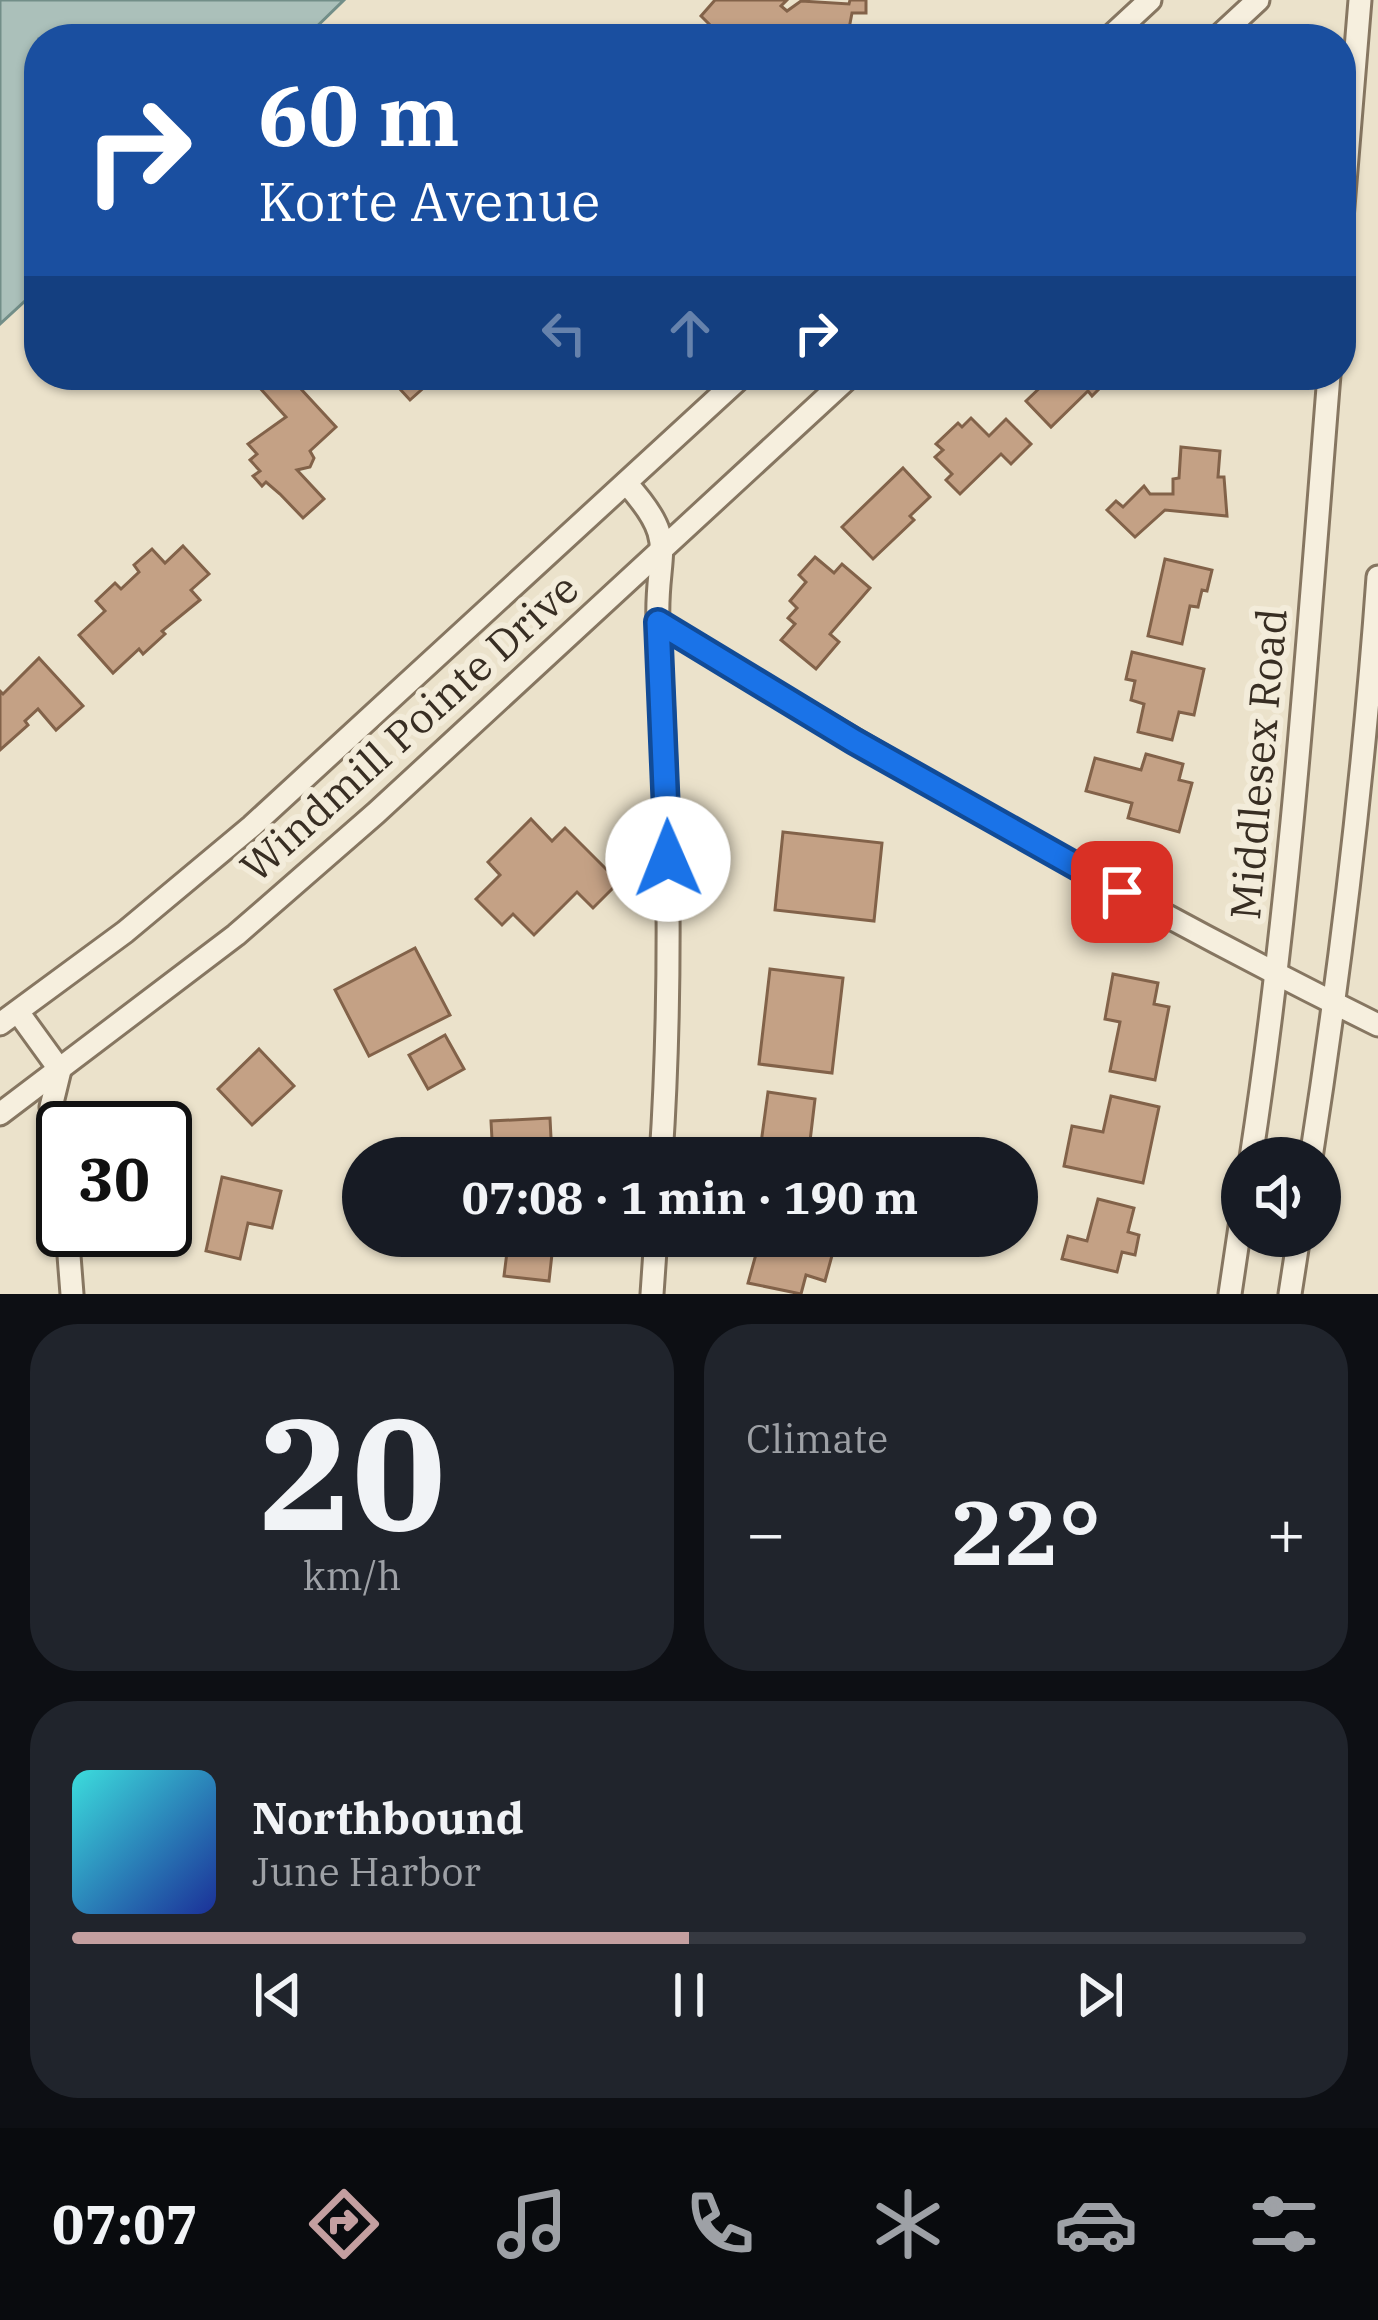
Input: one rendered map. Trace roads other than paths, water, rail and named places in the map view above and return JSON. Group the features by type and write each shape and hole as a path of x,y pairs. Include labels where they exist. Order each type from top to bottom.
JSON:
{"street":[{"path":"1124,24 1150,0"},
{"path":"1232,24 1258,0"},
{"path":"1356,49 1360,0"},
{"name":"Windmill Pointe Drive","path":"9,1018 125,932 252,826 727,390"},
{"name":"Windmill Pointe Drive","path":"0,1114 236,935 376,813 835,390"},
{"name":"Middlesex Road","path":"1254,1137 1277,976 1304,705 1328,390"},
{"path":"626,483 653,512 664,547 657,591 667,772 669,945 663,1137"},
{"path":"1314,1137 1369,700 1378,577"},
{"path":"658,622 873,752 1277,976 1378,1024"},
{"path":"9,1018 60,1070 52,1101"},
{"path":"70,1257 73,1294"},
{"path":"652,1294 655,1257"},
{"path":"1229,1294 1235,1257"},
{"path":"1290,1294 1296,1257"}],"water":[{"path":"0,0 344,0 319,24 24,24 24,302 0,324"}]}
